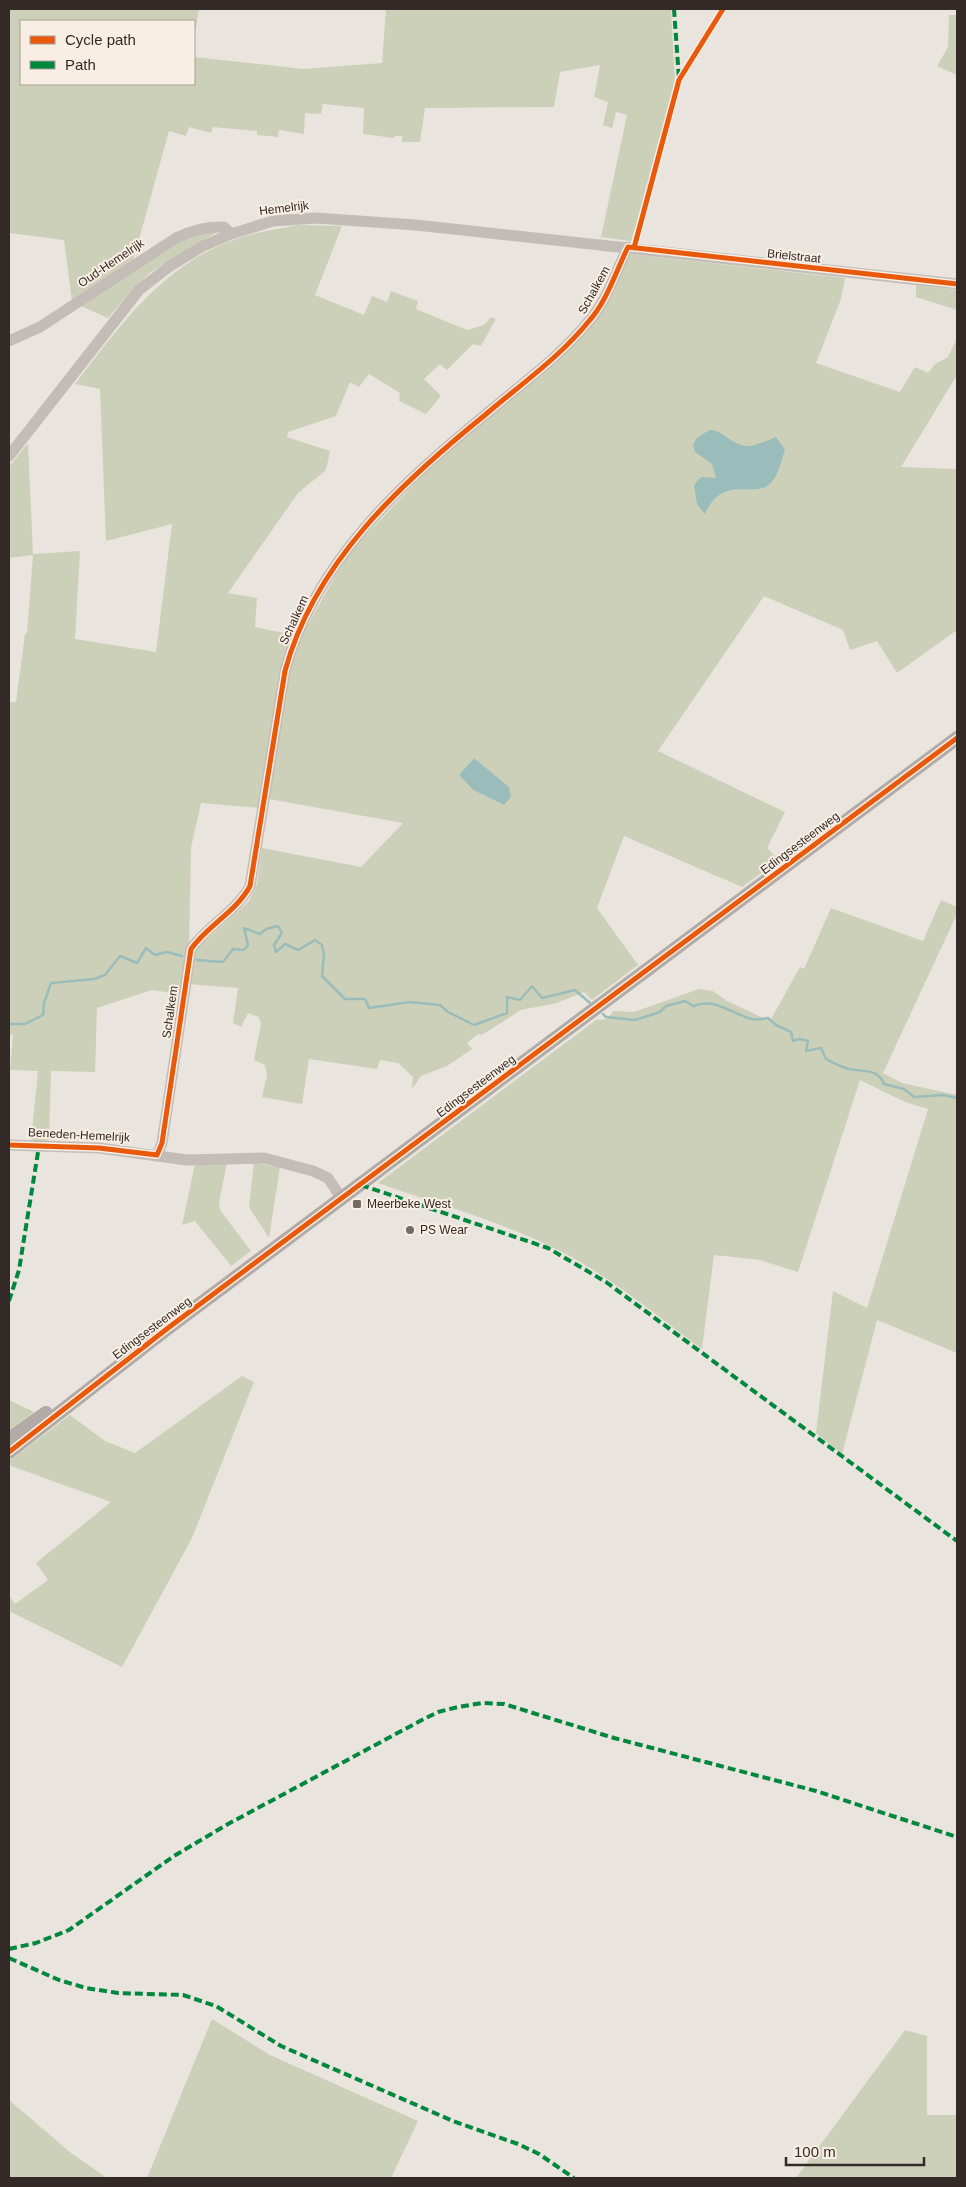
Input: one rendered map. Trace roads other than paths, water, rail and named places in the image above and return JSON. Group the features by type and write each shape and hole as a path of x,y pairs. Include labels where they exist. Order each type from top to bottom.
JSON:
{"main road":[{"name":"Edingsesteenweg","path":"9,1452 112,1371 957,738"},
{"name":"Edingsesteenweg","path":"9,1439 36,1419 112,1371"}],"street":[{"name":"Hemelrijk","path":"9,456 139,290 170,266 203,246 230,234 273,221 316,218 514,234 628,248"},
{"name":"Oud-Hemelrijk","path":"9,341 40,327 176,238 193,230 213,226 224,227 230,234"},
{"name":"Brielstraat","path":"628,248 957,284"},
{"name":"Schalkem","path":"157,1155 162,1143 191,949 200,937 235,907 250,886 285,671 291,650 312,602 357,537 417,473 520,387 590,320 628,248"},
{"name":"Beneden-Hemelrijk","path":"9,1145 99,1148 187,1160 264,1158 313,1171 328,1178 342,1199"}],"water":[{"path":"709,430 720,433 743,446 755,445 776,437 785,450 776,476 767,486 759,489 731,490 722,493 713,501 705,514 697,504 694,485 701,477 716,478 712,464 695,452 693,445 696,439"},
{"path":"474,758 509,787 511,797 504,805 473,790 459,775"}],"waterway":[{"path":"197,960 223,962 233,949 244,950 248,945 244,928 260,934 266,929 278,926 282,933 274,945 276,952 285,944 298,950 315,940 322,945 324,955 322,976 345,999 365,999 369,1008 410,1002 440,1005 448,1012 474,1025 507,1013 507,997 520,1000 532,986 542,998 575,990 590,1003"},
{"path":"9,1024 25,1024 43,1015 44,1003 51,983 94,979 105,975 120,956 137,963 146,948 155,955 167,952 182,956"},
{"path":"603,1014 606,1017 635,1020 660,1012 666,1006 685,1001 693,1006 701,1004 716,1005 744,1017 752,1019 768,1018 776,1025 791,1032 793,1041 800,1039 808,1041 806,1051 821,1048 826,1059 846,1068 874,1073 878,1075 884,1084 904,1089 914,1097 943,1095 957,1098"}],"place":[{"name":"Meerbeke West","path":"357,1204"},
{"name":"PS Wear","path":"410,1230"}]}
